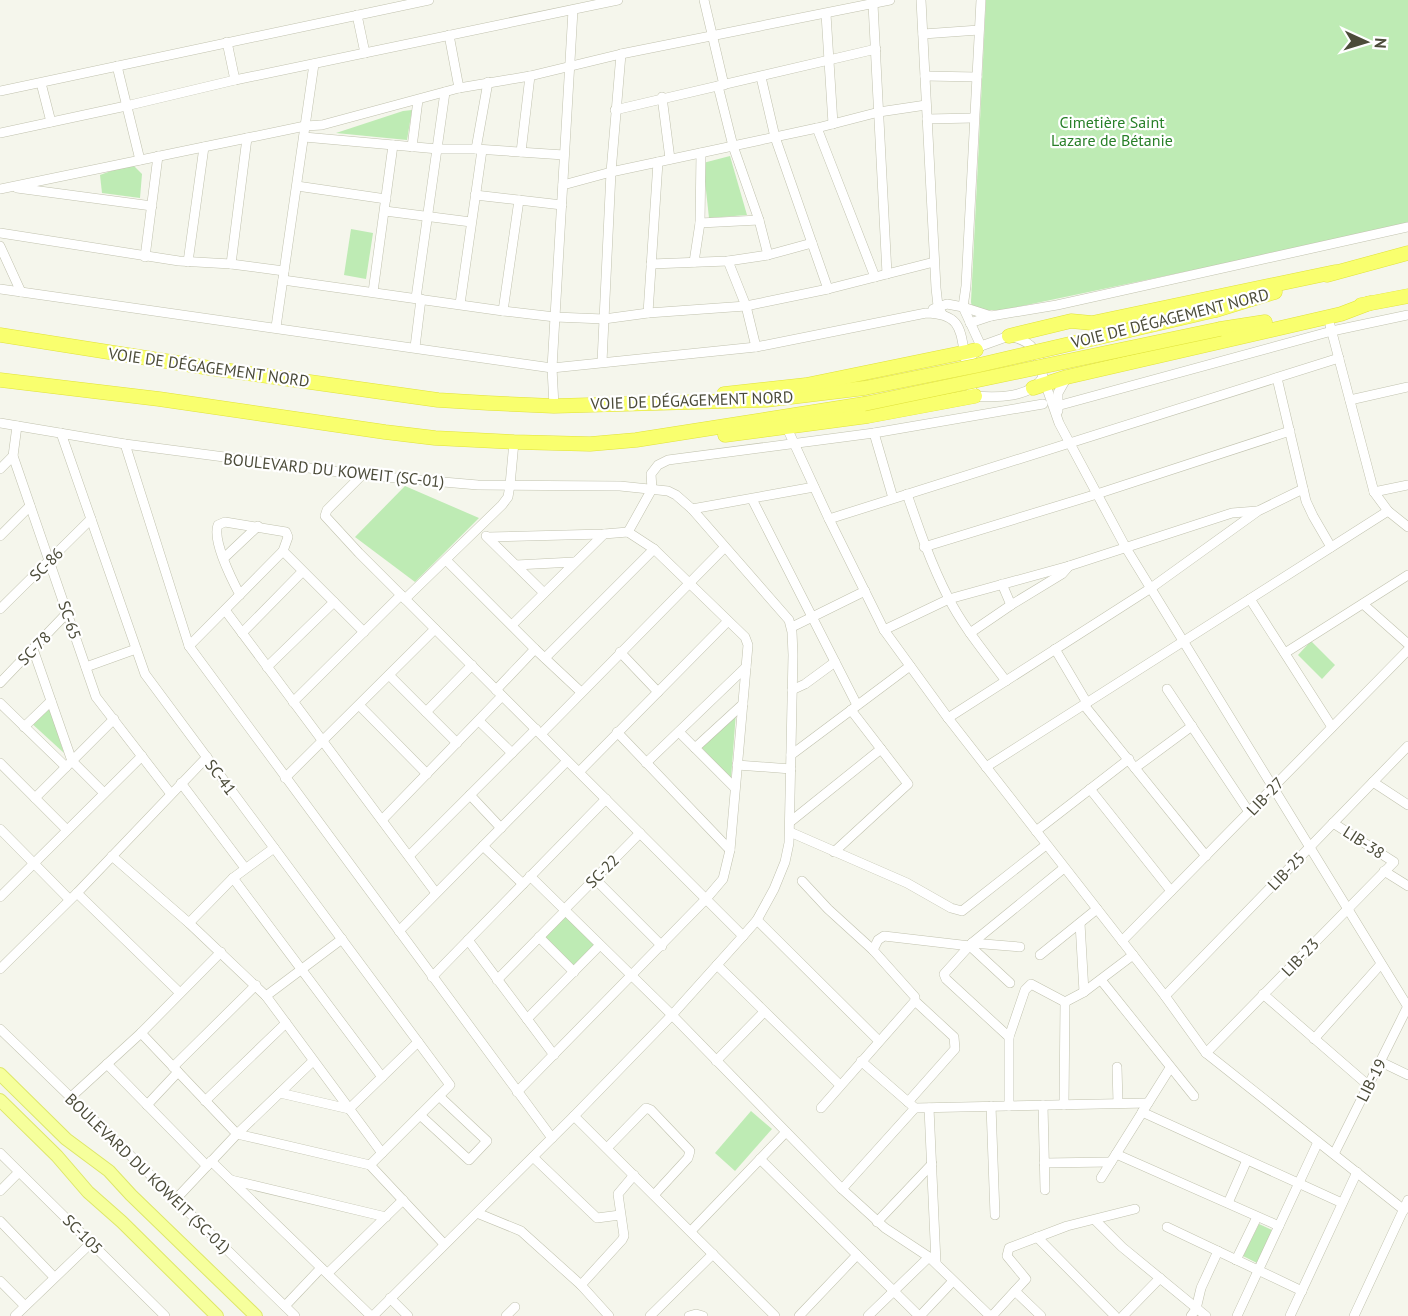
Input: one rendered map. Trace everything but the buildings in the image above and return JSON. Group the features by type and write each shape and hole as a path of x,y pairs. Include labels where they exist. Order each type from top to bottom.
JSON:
{"highway":[{"name":"VOIE DE DÉGAGEMENT NORD","path":"0,335 210,368 438,400 554,406 766,400 865,388 975,366 1216,310 1335,272 1408,253"},
{"path":"1009,336 1071,321 1092,323 1335,272"},
{"name":"VOIE DE DÉGAGEMENT NORD","path":"0,382 159,399 425,436 590,444 636,440 864,404 1220,329 1408,296"},
{"path":"1040,384 1341,314 1370,303"},
{"path":"0,328 44,342"},
{"path":"671,402 720,394 806,385 972,353"},
{"path":"636,440 672,440 787,428 975,396"}],"main road":[{"path":"0,1074 66,1139 109,1171 256,1316"},
{"path":"0,1100 57,1156 88,1192 218,1316"}],"street":[{"path":"0,91 429,0"},
{"path":"554,406 552,368 570,66 570,10 565,0"},
{"path":"0,133 235,80 618,0"},
{"path":"704,0 733,146 759,220 768,255"},
{"path":"0,189 305,126 322,125 459,88 530,76 621,54 889,0"},
{"path":"921,0 934,262 940,310 959,326 972,353"},
{"path":"981,0 963,307 970,323 972,353 970,387 975,396 1001,397 1040,384"},
{"path":"873,4 887,274"},
{"path":"826,14 833,124"},
{"path":"357,15 365,53"},
{"path":"923,34 979,30"},
{"path":"449,35 459,88"},
{"path":"227,42 235,80"},
{"path":"615,110 876,49"},
{"path":"602,362 611,172 621,54"},
{"path":"276,327 314,64"},
{"path":"117,66 140,160"},
{"path":"521,152 530,76"},
{"path":"925,76 976,77"},
{"path":"761,77 775,137 828,289"},
{"path":"41,82 51,122"},
{"path":"460,304 488,82"},
{"path":"415,347 418,298 445,92"},
{"path":"662,98 670,159"},
{"path":"412,147 418,99"},
{"path":"563,185 611,172 817,128 879,112 926,105"},
{"path":"927,119 974,118"},
{"path":"817,128 875,277"},
{"path":"304,137 438,149 564,154"},
{"path":"231,264 247,138"},
{"path":"373,292 393,145"},
{"path":"188,262 204,147"},
{"path":"694,262 700,223 701,153"},
{"path":"145,257 158,156"},
{"path":"648,314 658,162"},
{"path":"297,186 386,199"},
{"path":"11,187 152,206"},
{"path":"475,195 562,205"},
{"path":"503,311 519,200"},
{"path":"385,211 471,222"},
{"path":"700,223 759,220"},
{"path":"970,323 991,316 1057,305 1408,227"},
{"path":"0,233 145,257 231,264 373,292 503,311 555,317 603,319 746,306 828,289 934,262"},
{"path":"651,264 728,261 768,255 812,243"},
{"path":"0,246 21,292"},
{"path":"728,261 746,306 756,346"},
{"path":"0,289 552,368 756,346 940,310 948,304 991,316"},
{"path":"1057,406 1332,331 1408,315"},
{"path":"1328,317 1374,492 1388,511 1408,527"},
{"path":"972,353 1009,336 1024,339 1035,349 1040,384 1126,548 1408,1007"},
{"path":"829,519 1339,358"},
{"path":"1059,423 1058,393 1067,377"},
{"path":"1277,378 1303,489 1313,516 1332,546"},
{"path":"1350,400 1408,387"},
{"path":"1017,393 1043,404 1059,423"},
{"path":"628,532 652,489 651,474 658,465 668,460 874,433 1043,404"},
{"name":"BOULEVARD DU KOWEIT (SC-01)","path":"0,423 125,444 362,475 466,484 620,486 652,489 671,492 692,509"},
{"name":"SC-65","path":"17,426 13,456 96,697 171,794"},
{"path":"787,428 884,630 948,718 1165,996 1206,1053 1404,1210"},
{"path":"924,547 1098,494 1290,431"},
{"name":"SC-41","path":"61,433 145,674 450,1084 439,1096"},
{"path":"874,433 893,498"},
{"path":"293,702 364,632 446,560 502,505 510,485 514,442"},
{"path":"125,444 189,646 552,1138"},
{"path":"0,469 13,456"},
{"path":"362,475 327,510 325,516 403,597 743,936"},
{"path":"1374,492 1408,485"},
{"path":"107,1064 209,1164 230,1179 372,1316 672,1016 757,920 774,889 785,862 790,827 792,627 776,604 724,548 692,509 814,487"},
{"path":"948,718 1150,588 1258,511 1303,489"},
{"path":"907,494 924,547 949,599 970,633 1006,681"},
{"path":"752,499 835,662 854,707 880,749 908,784 834,852"},
{"path":"0,536 30,506"},
{"path":"884,630 949,599 1069,566 1232,513 1258,511"},
{"path":"986,767 1388,511"},
{"name":"SC-86","path":"0,609 91,519"},
{"path":"189,646 240,595 283,551 288,537 286,532 225,522 219,524 216,533 240,595"},
{"path":"224,558 258,526"},
{"path":"478,528 544,593"},
{"path":"488,537 628,532 654,549 690,582 747,641 730,850 723,879 662,946 518,1092"},
{"path":"512,626 604,534"},
{"path":"409,856 512,753 581,692 724,548"},
{"path":"545,658 654,549"},
{"path":"283,551 364,632"},
{"path":"446,560 581,692"},
{"path":"516,565 574,562"},
{"path":"970,633 1062,574 1069,566"},
{"path":"242,633 302,572"},
{"path":"1285,653 1408,575"},
{"path":"1002,584 1011,605"},
{"path":"792,627 865,591"},
{"path":"1250,598 1332,728"},
{"path":"267,667 334,602"},
{"path":"1363,604 1408,644"},
{"path":"225,610 436,893"},
{"name":"SC-78","path":"0,683 67,613"},
{"path":"579,772 728,621"},
{"path":"285,778 435,629"},
{"path":"33,649 69,764"},
{"path":"86,667 136,649"},
{"path":"382,820 479,721 535,649"},
{"path":"1055,650 1086,704 1206,856"},
{"name":"LIB-27","path":"1122,941 1408,650"},
{"path":"620,652 658,692"},
{"path":"792,690 805,684 835,662"},
{"path":"426,712 472,665"},
{"path":"791,754 910,666"},
{"path":"646,763 746,667"},
{"path":"389,675 457,743"},
{"path":"1167,689 1249,812"},
{"path":"24,727 51,701"},
{"path":"0,703 24,727 104,793"},
{"path":"695,748 743,704"},
{"path":"358,705 427,774"},
{"path":"35,798 114,719"},
{"path":"479,721 512,753"},
{"path":"1135,768 1192,726"},
{"path":"617,732 730,850"},
{"path":"679,732 735,788"},
{"name":"LIB-25","path":"1165,996 1408,746"},
{"path":"790,827 880,749"},
{"path":"0,897 142,756"},
{"path":"0,969 207,757"},
{"path":"1036,831 1129,759"},
{"path":"399,931 567,761"},
{"path":"0,763 67,830"},
{"path":"737,765 791,769"},
{"path":"1372,782 1408,805"},
{"path":"182,783 245,868"},
{"path":"1090,789 1171,891"},
{"path":"470,795 501,828"},
{"path":"432,976 606,799"},
{"name":"LIB-38","path":"1334,823 1394,862"},
{"path":"790,827 834,852 907,883 951,908 962,911 1046,844"},
{"path":"0,829 180,993"},
{"name":"SC-22","path":"497,980 640,833"},
{"path":"483,846 565,910 842,1189 891,1233 933,1260 991,1316 1026,1279 1008,1256 1009,1248 1067,1226 1135,1209"},
{"path":"189,923 233,878 274,848"},
{"path":"112,856 256,985 382,1153"},
{"name":"LIB-23","path":"1206,1053 1394,862"},
{"path":"1009,1037 945,977 944,972 971,945 1064,868"},
{"path":"1384,871 1408,886"},
{"path":"233,878 382,1077"},
{"path":"595,879 662,946"},
{"path":"802,881 828,909 873,950 915,997 915,1001 954,1037 955,1043 954,1048 911,1105 842,1189"},
{"path":"1040,955 1097,909"},
{"path":"757,920 879,1041"},
{"path":"1080,923 1084,992"},
{"path":"873,950 878,940 885,936 971,945 1020,947"},
{"path":"539,937 574,972"},
{"path":"266,996 342,939"},
{"path":"468,940 554,1055"},
{"path":"527,1019 600,945"},
{"path":"971,945 1010,983"},
{"path":"71,1097 141,1033 221,952"},
{"path":"1065,1002 1084,992 1133,955"},
{"path":"1314,1039 1381,964"},
{"path":"717,965 840,1085"},
{"path":"1101,980 1194,1096"},
{"path":"1009,1106 1009,1037 1025,990 1031,984 1065,1002"},
{"path":"147,1105 176,1070 256,985"},
{"path":"1263,994 1369,1086"},
{"path":"821,1108 915,1001"},
{"path":"1064,1105 1065,1002"},
{"name":"LIB-19","path":"1334,1154 1408,1007"},
{"path":"716,1061 764,1012"},
{"path":"205,1101 286,1023"},
{"name":"BOULEVARD DU KOWEIT (SC-01)","path":"0,1029 296,1316"},
{"path":"141,1033 237,1134 370,1165 444,1244"},
{"path":"349,1109 418,1042"},
{"path":"175,1200 237,1134 313,1061"},
{"path":"861,1061 911,1105 929,1108 1148,1102"},
{"path":"1381,1062 1408,1075"},
{"path":"1117,1067 1118,1103"},
{"path":"1101,1178 1170,1068"},
{"path":"280,1093 349,1109"},
{"path":"370,1165 420,1115 439,1096 487,1141 469,1160 420,1115"},
{"path":"1043,1105 1045,1190"},
{"path":"991,1106 995,1215"},
{"path":"606,1148 646,1108 651,1110 690,1151 688,1158 654,1195"},
{"path":"929,1108 933,1260"},
{"path":"1142,1112 1342,1203"},
{"path":"574,1116 775,1316"},
{"path":"690,1231 786,1132"},
{"path":"1237,1316 1318,1142"},
{"name":"SC-105","path":"0,1153 165,1316"},
{"path":"533,1157 597,1218 620,1215"},
{"path":"1044,1163 1113,1158 1228,1203 1279,1226"},
{"path":"760,1159 920,1316 953,1281"},
{"path":"1228,1203 1247,1160"},
{"path":"877,1222 932,1164"},
{"path":"0,1191 19,1172"},
{"path":"1290,1316 1356,1172"},
{"path":"581,1285 624,1236 619,1191 634,1175"},
{"path":"230,1179 386,1217"},
{"path":"285,1306 403,1200"},
{"path":"1354,1316 1408,1200"},
{"path":"477,1213 521,1231 581,1285 609,1316"},
{"path":"1236,1260 1257,1217"},
{"path":"1095,1220 1194,1312 1206,1316"},
{"path":"1,1224 54,1277"},
{"path":"1167,1227 1302,1291"},
{"path":"1037,1237 1115,1316"},
{"path":"15,1316 91,1243"},
{"path":"1194,1312 1201,1288 1218,1251"},
{"path":"650,1316 713,1254"},
{"path":"799,1316 857,1255"},
{"path":"868,1316 893,1290 933,1260"},
{"path":"1123,1316 1160,1278"},
{"path":"0,1281 25,1306"},
{"path":"1015,1291 1041,1316"},
{"path":"390,1298 408,1316"},
{"path":"506,1316 515,1307"},
{"path":"689,1316 696,1314 703,1316"}],"green space":[{"name":"Cimetière Saint Lazare de Bétanie","path":"986,0 1408,0 1408,225 1003,310 981,310 972,307"},
{"path":"412,110 407,140 336,133 403,111"},
{"path":"730,156 747,215 709,218 703,163"},
{"path":"134,166 142,174 140,198 102,193 100,175 122,167"},
{"path":"351,229 373,233 366,279 344,275"},
{"path":"405,486 479,518 415,582 355,537"},
{"path":"1311,641 1335,665 1322,679 1298,655"},
{"path":"48,704 64,753 29,721"},
{"path":"736,712 731,779 701,747"},
{"path":"567,914 596,945 570,970 541,939"},
{"path":"751,1111 772,1129 735,1171 715,1153"},
{"path":"1259,1224 1272,1230 1257,1263 1243,1256"}]}
